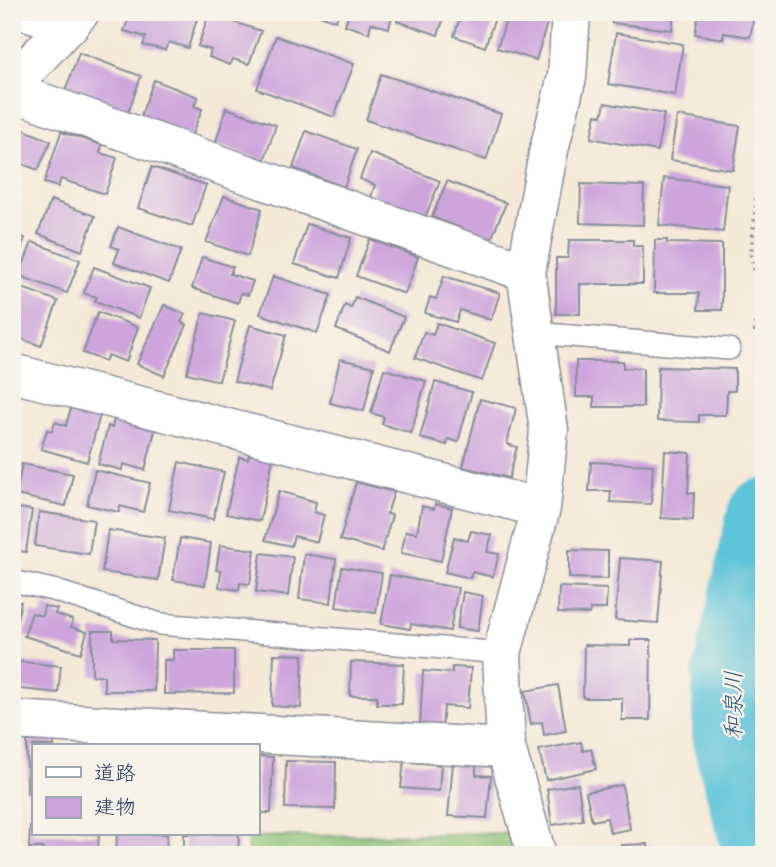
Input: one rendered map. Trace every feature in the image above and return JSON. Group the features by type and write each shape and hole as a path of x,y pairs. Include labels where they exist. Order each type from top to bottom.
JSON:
{"street":[{"path":"29,12 75,19"},
{"path":"537,855 506,748 502,653 541,508 549,430 526,272 548,153 567,77 571,12"},
{"path":"12,85 75,19"},
{"path":"12,92 526,272"},
{"path":"12,373 541,508"},
{"path":"12,720 506,748"}],"lane":[{"path":"534,333 729,349"},
{"path":"12,581 53,590 160,624 502,653"}],"path":[{"path":"762,293 751,255 764,126"}],"green space":[{"path":"511,833 517,855 248,855 248,837"}],"building":[{"path":"131,12 199,12 188,48 169,42 165,50 143,45 146,37 124,31"},
{"path":"312,12 339,12 336,21"},
{"path":"349,12 393,12 389,28 371,23 369,33 345,25"},
{"path":"400,12 446,12 438,35 397,21"},
{"path":"462,12 497,12 485,47 454,36"},
{"path":"509,12 524,12 548,20 536,60 497,48"},
{"path":"613,12 674,12 672,30 612,23"},
{"path":"699,12 755,12 750,37 724,33 723,39 695,34"},
{"path":"209,14 261,31 249,64 233,59 230,65 209,57 211,50 198,46"},
{"path":"616,33 683,44 675,95 608,84"},
{"path":"276,36 354,64 334,117 257,89"},
{"path":"79,53 141,76 127,116 64,94"},
{"path":"381,74 501,114 486,160 366,120"},
{"path":"154,80 198,97 194,106 202,109 191,137 140,118"},
{"path":"605,103 664,114 657,151 591,138 596,114 602,116"},
{"path":"226,108 276,125 264,161 215,145"},
{"path":"677,116 740,126 733,170 670,160"},
{"path":"12,125 51,141 38,170 12,160"},
{"path":"306,131 357,149 344,187 293,168"},
{"path":"61,132 102,145 100,153 117,158 105,194 61,179 58,187 44,183"},
{"path":"370,153 440,181 425,218 371,197 375,185 360,179"},
{"path":"152,167 206,185 192,226 138,208"},
{"path":"664,178 728,185 723,232 659,225"},
{"path":"447,181 506,203 491,240 432,217"},
{"path":"581,184 644,186 643,225 580,223"},
{"path":"12,186 19,189 13,207 12,207"},
{"path":"224,196 262,209 248,256 206,242"},
{"path":"51,200 95,216 82,251 38,234"},
{"path":"307,224 351,238 339,278 294,264"},
{"path":"118,227 181,250 169,283 114,263 119,249 111,246"},
{"path":"12,233 25,238 12,271"},
{"path":"370,239 418,257 405,294 356,276"},
{"path":"569,240 633,240 633,246 643,246 643,284 580,284 580,314 556,314 556,258 568,258"},
{"path":"655,240 667,240 667,243 722,244 722,310 698,310 699,293 654,293"},
{"path":"32,242 80,260 67,293 19,276"},
{"path":"202,257 233,267 230,274 253,281 248,295 241,293 238,303 192,288"},
{"path":"94,267 150,288 139,318 95,301 97,297 84,293"},
{"path":"273,276 331,295 317,333 260,314"},
{"path":"444,276 500,293 491,320 460,310 456,322 425,313 430,297 436,299"},
{"path":"17,286 58,301 41,346 13,336 21,315 12,312 12,297"},
{"path":"355,297 404,317 390,351 336,329 345,305 351,308"},
{"path":"164,305 185,314 181,322 187,325 164,376 137,364"},
{"path":"98,312 138,327 126,362 108,355 105,361 83,353"},
{"path":"203,313 235,321 219,381 187,373"},
{"path":"437,323 495,343 482,381 415,358 424,332 433,335"},
{"path":"250,325 286,335 270,391 234,381"},
{"path":"340,359 374,367 364,411 330,403"},
{"path":"576,361 623,361 623,368 643,368 643,407 594,407 594,397 576,397"},
{"path":"658,367 735,369 735,391 727,391 726,415 699,415 699,422 657,421"},
{"path":"384,369 426,381 411,433 382,424 384,417 371,413"},
{"path":"435,382 472,392 458,442 448,439 447,445 420,438"},
{"path":"480,399 516,408 507,444 517,447 509,478 463,467"},
{"path":"71,408 100,415 87,462 41,449 47,430 52,431 55,422 66,426"},
{"path":"114,419 155,430 145,470 123,464 122,470 98,464 108,426 112,428"},
{"path":"665,451 690,453 688,493 694,493 693,520 661,518"},
{"path":"249,454 273,459 260,521 226,514 239,457 248,459"},
{"path":"179,462 224,472 213,519 169,510"},
{"path":"591,462 653,465 651,504 610,502 611,491 589,491"},
{"path":"22,464 73,474 66,506 16,495"},
{"path":"95,470 150,483 143,512 120,506 119,512 87,505"},
{"path":"356,482 394,492 387,514 392,515 382,551 340,540"},
{"path":"279,491 316,502 314,512 324,515 317,542 294,536 291,546 265,540"},
{"path":"435,504 452,508 441,561 401,553 406,531 417,533 422,506 434,509"},
{"path":"12,507 32,510 26,552 12,550"},
{"path":"39,512 94,520 89,554 35,546"},
{"path":"108,530 165,538 158,580 102,572"},
{"path":"471,531 492,535 487,552 499,554 493,577 472,572 470,578 445,572 454,537 468,541"},
{"path":"180,538 211,543 205,585 173,580"},
{"path":"220,545 255,550 250,584 240,583 239,590 219,587 221,571 216,570"},
{"path":"569,550 608,551 608,579 569,578"},
{"path":"261,553 293,557 288,596 256,592"},
{"path":"304,554 336,559 331,603 299,599"},
{"path":"620,558 663,561 658,623 615,620"},
{"path":"342,567 382,573 376,613 336,607"},
{"path":"390,575 458,588 450,631 411,624 410,629 381,624"},
{"path":"559,587 607,589 606,609 590,609 589,614 558,613"},
{"path":"463,592 483,596 478,631 457,628"},
{"path":"12,600 21,602 15,629 12,629"},
{"path":"44,606 57,609 55,614 73,620 71,627 87,632 81,653 24,636 32,613 42,616"},
{"path":"92,631 113,631 113,639 155,640 154,691 104,691 104,676 92,676"},
{"path":"630,640 651,640 650,720 622,720 622,698 583,698 584,645 630,646"},
{"path":"173,650 234,650 234,693 164,694 164,660 173,660"},
{"path":"274,654 303,655 301,708 272,706"},
{"path":"12,661 61,666 58,693 12,688"},
{"path":"351,662 404,664 402,704 377,704 377,696 350,696"},
{"path":"452,667 471,668 468,708 444,706 442,727 420,725 423,671 452,673"},
{"path":"558,685 566,731 544,735 542,722 531,724 525,691"},
{"path":"27,741 54,741 54,744 32,744 32,793 27,793"},
{"path":"581,742 583,751 591,749 596,769 546,780 539,750"},
{"path":"259,756 273,757 271,813 259,813"},
{"path":"286,761 336,762 335,809 285,808"},
{"path":"404,761 441,765 439,791 401,788"},
{"path":"453,763 476,765 476,775 491,776 487,818 448,816"},
{"path":"578,784 583,820 552,825 547,789"},
{"path":"622,785 630,829 610,833 607,818 592,821 586,792"},
{"path":"12,824 18,824 18,855 12,855"},
{"path":"30,827 32,836 99,836 98,849 90,848 90,855 43,855 43,848 29,848"},
{"path":"117,836 167,836 166,855 116,854"},
{"path":"184,836 239,836 238,855 184,855"},
{"path":"648,844 648,855 621,855 621,845"}],"waterway":[{"name":"和泉川","path":"764,515 729,677 729,739 756,838 764,853"}]}
